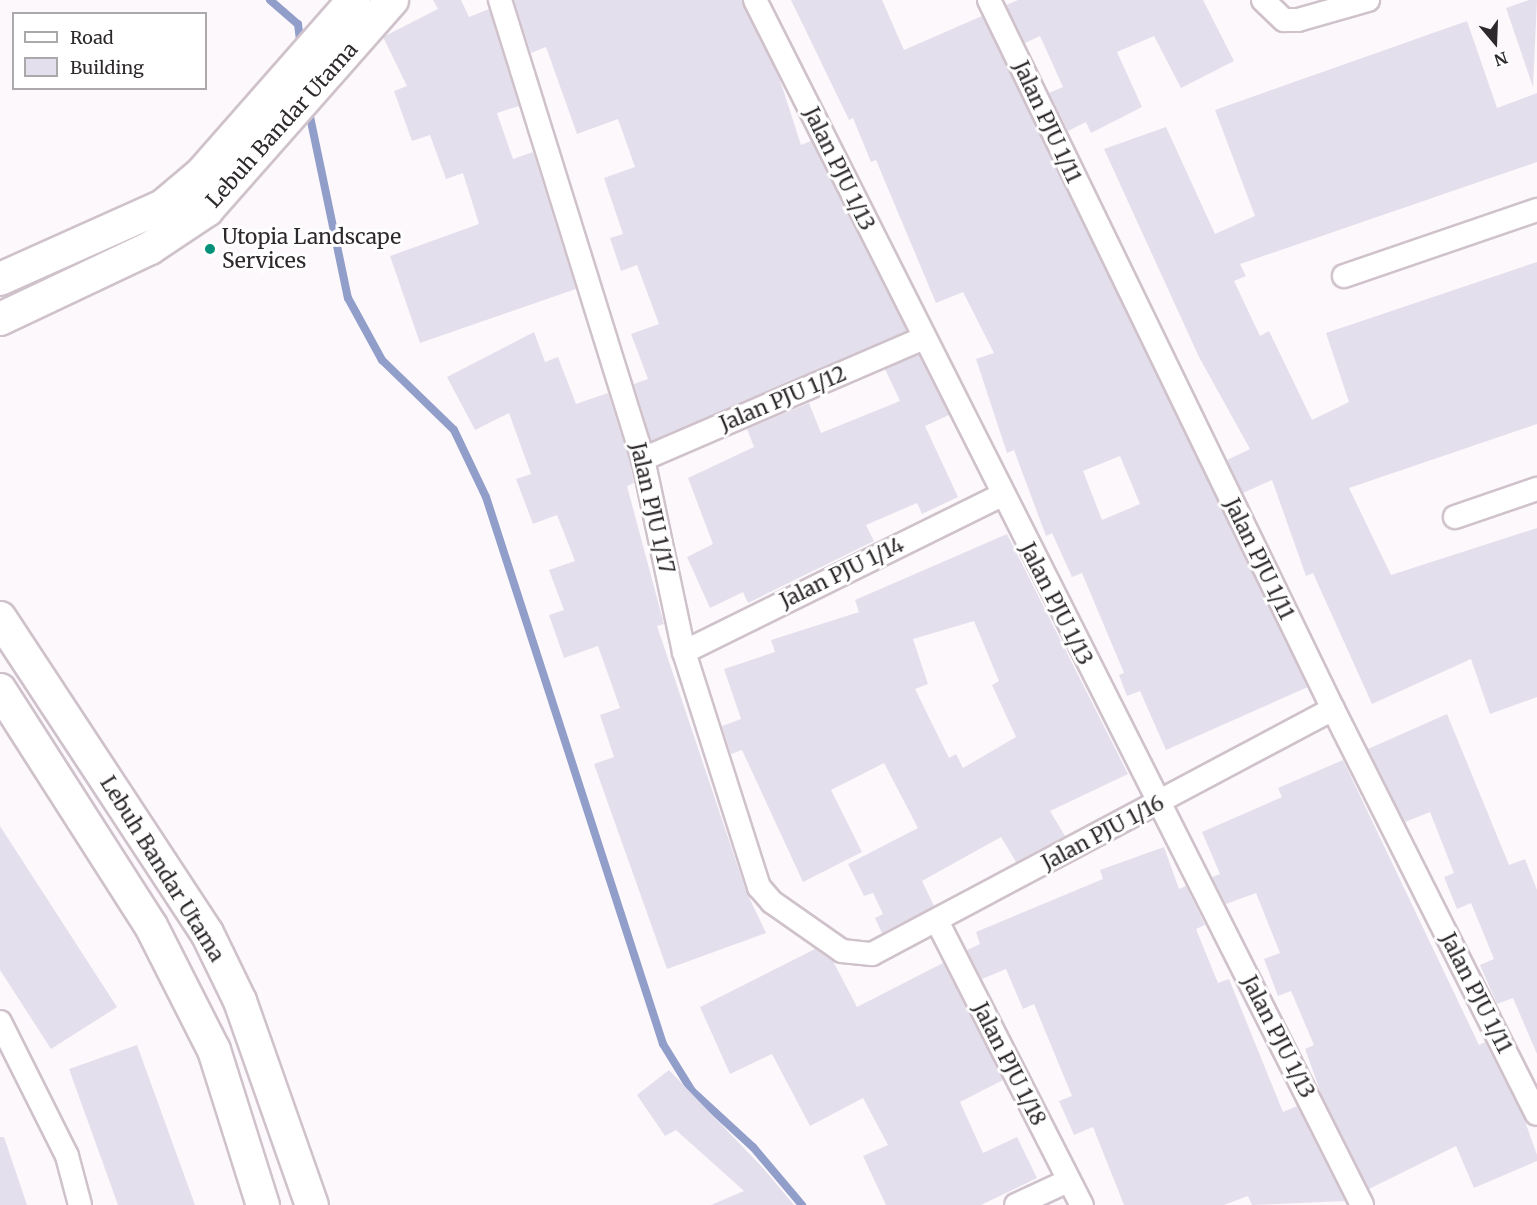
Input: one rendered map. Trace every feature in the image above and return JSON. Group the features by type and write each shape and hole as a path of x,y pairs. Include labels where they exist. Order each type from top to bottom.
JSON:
{"main road":[{"name":"Lebuh Bandar Utama","path":"0,279 163,206 201,174 269,91 312,44 371,4"},
{"name":"Lebuh Bandar Utama","path":"0,318 150,248 207,210 322,83 371,4"},
{"path":"69,249 80,280"},
{"name":"Lebuh Bandar Utama","path":"0,618 207,933 240,1001 312,1205"},
{"name":"Lebuh Bandar Utama","path":"0,690 161,947 214,1050 263,1205"}],"street":[{"name":"Jalan PJU 1/17","path":"500,0 643,459 684,652 759,887 842,951 872,954"},
{"name":"Jalan PJU 1/13","path":"756,0 922,339 1362,1205"},
{"name":"Jalan PJU 1/11","path":"989,0 1333,709 1537,1114"},
{"path":"1263,0 1284,20 1299,20 1368,0"},
{"path":"1344,276 1537,210"},
{"name":"Jalan PJU 1/12","path":"643,459 922,339"},
{"path":"1455,517 1537,489"},
{"name":"Jalan PJU 1/14","path":"684,652 1001,495"},
{"name":"Jalan PJU 1/16","path":"872,954 938,921 1333,709"},
{"name":"Jalan PJU 1/18","path":"938,921 1082,1205"},
{"path":"0,1022 67,1156 80,1205"},
{"path":"1016,1205 1068,1181"}],"building":[{"path":"433,0 461,0 469,17 489,9 519,106 497,113 513,159 533,152 576,289 420,343 390,256 479,224 463,173 446,179 430,135 412,141 394,91 407,86 383,37 438,9"},
{"path":"514,0 742,0 780,80 801,145 811,141 907,331 651,441 634,384 648,379 631,334 659,324 637,265 621,271 610,238 623,234 604,178 635,167 618,119 577,134 546,47 531,53"},
{"path":"791,0 882,0 904,50 982,16 1308,687 1166,750 1140,691 1127,696 1119,675 1124,673 1082,573 1072,577 1052,533 1046,536 1014,450 1007,453 976,359 994,353 963,292 936,303 876,160 871,162 853,118 849,120","holes":["1120,456 1140,504 1102,520 1083,471"]},
{"path":"1018,0 1203,0 1234,61 1181,88 1154,36 1117,52 1142,107 1091,133 1086,122 1068,131 1049,93 1063,87 1040,36 1025,43 1006,5"},
{"path":"1529,0 1537,0 1533,87 1506,8"},
{"path":"1467,21 1497,108 1537,93 1537,162 1240,264 1246,276 1234,281 1260,336 1269,331 1312,420 1349,402 1326,333 1537,262 1537,424 1349,488 1391,575 1537,528 1537,697 1490,714 1471,659 1372,704 1313,573 1306,576 1272,480 1243,493 1227,460 1250,449 1199,357 1104,149 1166,127 1215,234 1255,216 1215,110"},
{"path":"534,332 545,362 558,357 576,404 608,393 630,462 634,483 627,486 664,624 657,626 746,891 766,933 667,969 594,764 614,757 600,715 620,708 598,646 564,658 549,615 564,610 549,570 575,561 557,515 533,524 516,479 531,474 509,413 475,430 447,377"},
{"path":"919,355 949,415 925,426 958,497 922,514 917,503 866,525 874,541 748,603 743,592 710,608 687,557 713,544 688,478 754,447 747,429 809,403 821,433 900,401 885,369"},
{"path":"1007,534 1128,774 1050,811 1065,836 1016,862 1001,837 922,881 934,906 882,933 875,918 883,914 873,893 864,896 848,864 918,828 884,763 831,790 862,852 803,882 742,750 731,754 722,726 741,719 724,669 775,652 771,640 859,612 855,600","holes":["974,621 999,681 992,685 1016,737 963,768 956,754 949,758 915,689 928,684 913,639"]},
{"path":"1447,714 1509,865 1525,859 1537,890 1537,1054 1513,998 1497,1004 1480,965 1494,959 1471,903 1457,909 1444,877 1454,873 1430,812 1405,822 1368,749"},
{"path":"1343,760 1479,1045 1485,1042 1522,1113 1537,1155 1537,1161 1474,1188 1456,1146 1369,1189 1322,1096 1305,1049 1314,1045 1291,991 1278,996 1264,959 1280,953 1256,893 1226,904 1212,877 1220,874 1202,832 1282,797 1278,788"},
{"path":"0,826 117,1007 51,1049 0,970"},
{"path":"1164,847 1179,889 1186,886 1205,925 1196,929 1218,983 1229,979 1283,1112 1297,1106 1345,1201 1252,1205 1248,1196 1224,1205 1124,1205 1093,1127 1074,1135 1059,1101 1072,1096 1034,1004 1023,1009 1006,969 982,979 967,950 980,944 976,932 1103,879 1100,870"},
{"path":"815,949 833,961 857,1007 943,963 1003,1080 960,1102 983,1153 1017,1137 1037,1178 981,1205 886,1205 863,1156 888,1145 863,1098 810,1126 772,1054 730,1074 700,1007"},
{"path":"137,1045 195,1205 118,1205 69,1069"},
{"path":"669,1070 763,1168 794,1205 711,1205 744,1191 676,1130 665,1136 637,1095"},
{"path":"0,1137 4,1137 27,1205 0,1205"}],"waterway":[{"path":"270,0 298,24 301,47"},
{"path":"308,107 348,298 382,360 454,430 486,497 663,1044 692,1091 753,1147 802,1205"}],"place":[{"name":"Utopia Landscape Services","path":"210,249"}]}
